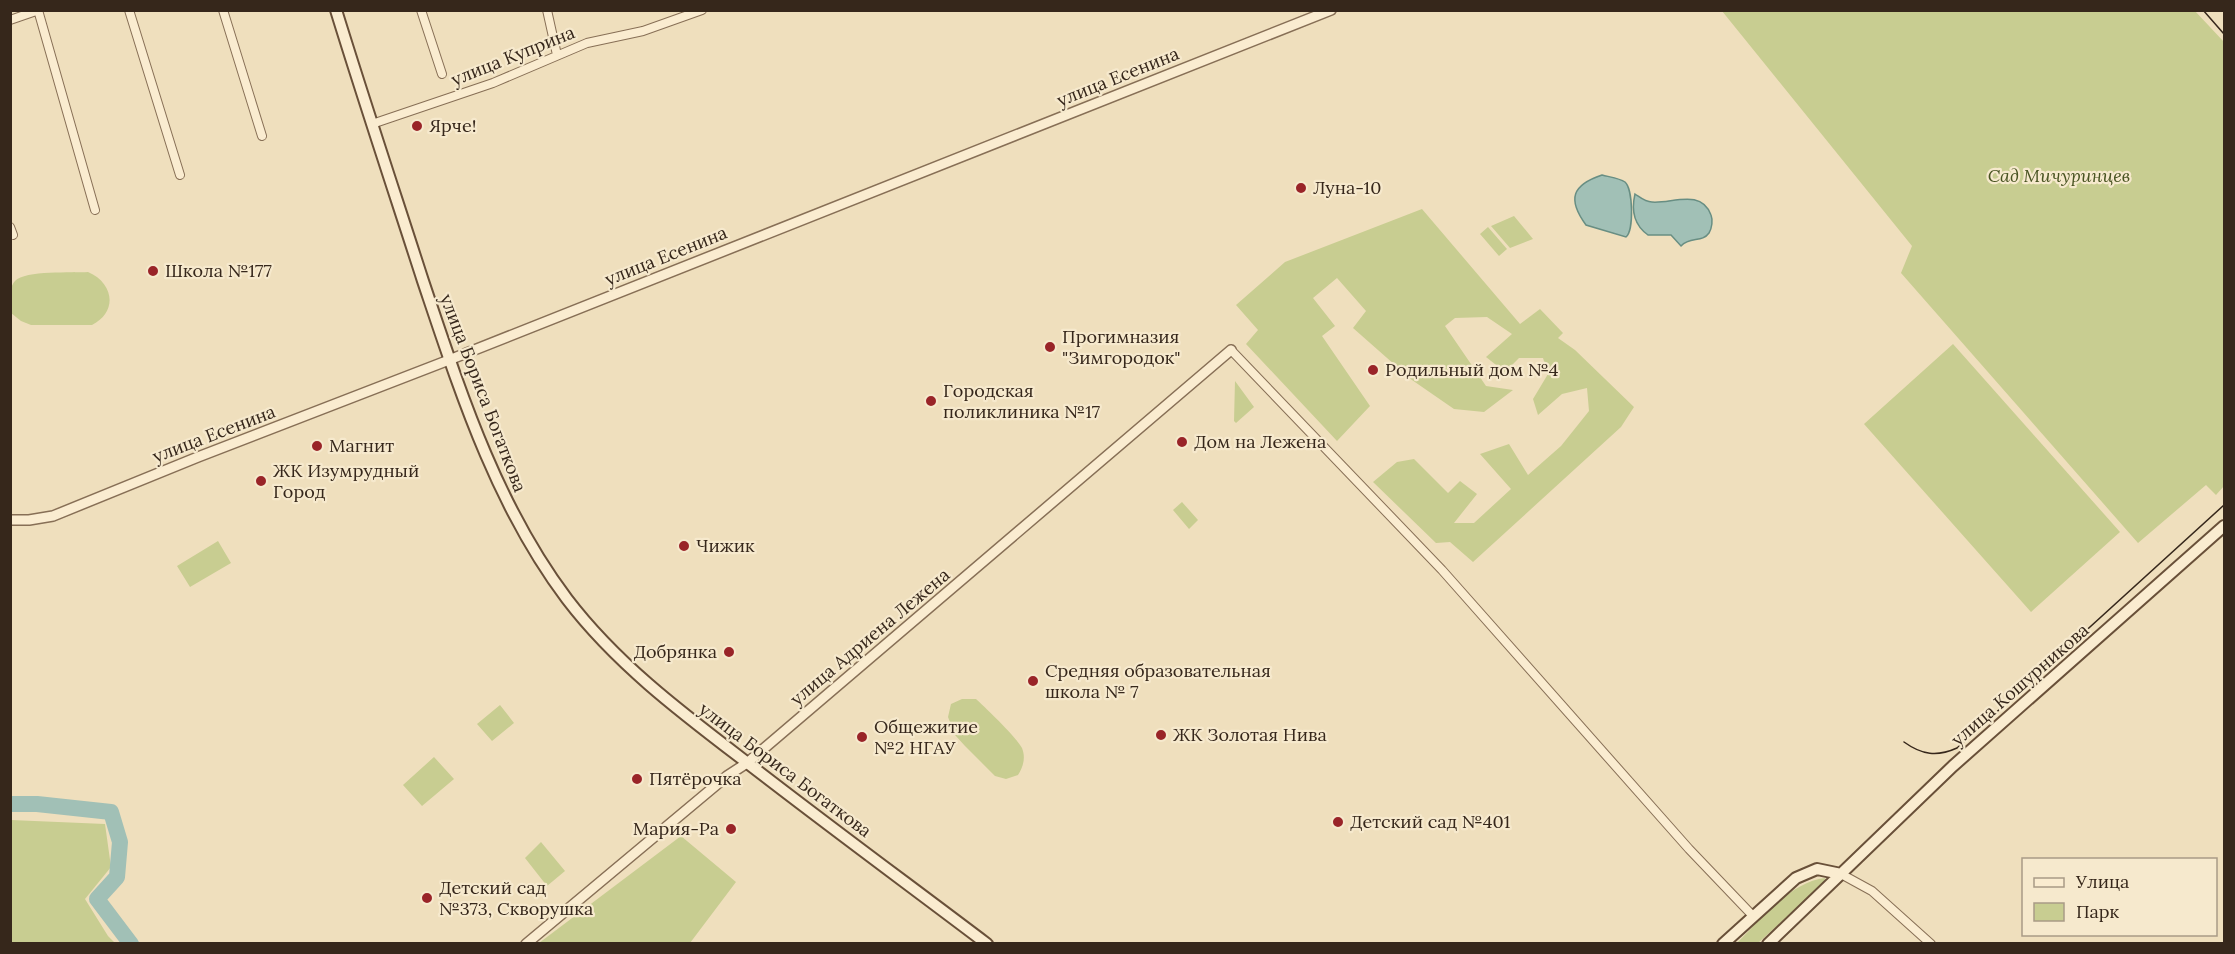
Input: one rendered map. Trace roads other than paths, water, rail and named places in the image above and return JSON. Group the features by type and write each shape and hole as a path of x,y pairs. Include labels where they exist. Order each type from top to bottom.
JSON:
{"main road":[{"name":"улица Бориса Богаткова","path":"336,10 449,360 480,441 506,500 534,551 567,599 603,642 639,677 747,763 987,944"},
{"name":"улица Кошурникова","path":"1768,944 1953,766 2224,526"},
{"path":"1723,944 1796,878 1817,869 1841,874"}],"street":[{"path":"129,10 180,175"},
{"path":"223,10 262,136"},
{"path":"421,10 442,74"},
{"path":"547,10 557,56"},
{"name":"улица Куприна","path":"372,124 493,83 587,43 643,31 679,14 702,10"},
{"name":"улица Есенина","path":"10,520 53,516 1331,10"},
{"path":"10,20 38,11 95,210"},
{"path":"1232,350 1442,570 1689,849 1753,916"},
{"name":"улица Адриена Лежена","path":"526,944 727,776 747,763 1232,350"},
{"path":"1841,874 1872,891 1931,944"}],"water":[{"path":"1602,175 1623,181 1628,186 1631,219 1629,233 1626,237 1586,225 1576,208 1575,200 1579,188 1584,183"},
{"path":"1635,194 1650,202 1685,199 1700,202 1711,215 1710,231 1703,238 1688,241 1681,246 1671,235 1648,235 1640,227 1635,217 1633,206"}],"waterway":[{"path":"10,804 37,804 111,812 120,842 117,877 97,899 131,944"}],"tram line":[{"path":"2203,10 2224,34"},
{"path":"1904,742 1917,750 1930,753 1943,753 1957,748 2224,505"}],"place":[{"name":"Ярче!","path":"417,126"},
{"name":"Луна-10","path":"1301,188"},
{"name":"Школа №177","path":"153,271"},
{"name":"Прогимназия \"Зимгородок\"","path":"1050,347"},
{"name":"Родильный дом №4","path":"1373,370"},
{"name":"Городская поликлиника №17","path":"931,401"},
{"name":"Дом на Лежена","path":"1182,442"},
{"name":"Магнит","path":"317,446"},
{"name":"ЖК Изумрудный Город","path":"261,481"},
{"name":"Чижик","path":"684,546"},
{"name":"Добрянка","path":"729,652"},
{"name":"Средняя образовательная школа № 7","path":"1033,681"},
{"name":"ЖК Золотая Нива","path":"1161,735"},
{"name":"Общежитие №2 НГАУ","path":"862,737"},
{"name":"Пятёрочка","path":"637,779"},
{"name":"Детский сад №401","path":"1338,822"},
{"name":"Мария-Ра","path":"731,829"},
{"name":"Детский сад №373, Скворушка","path":"427,898"}],"park label":[{"name":"Сад Мичуринцев","path":"2059,176"}]}
